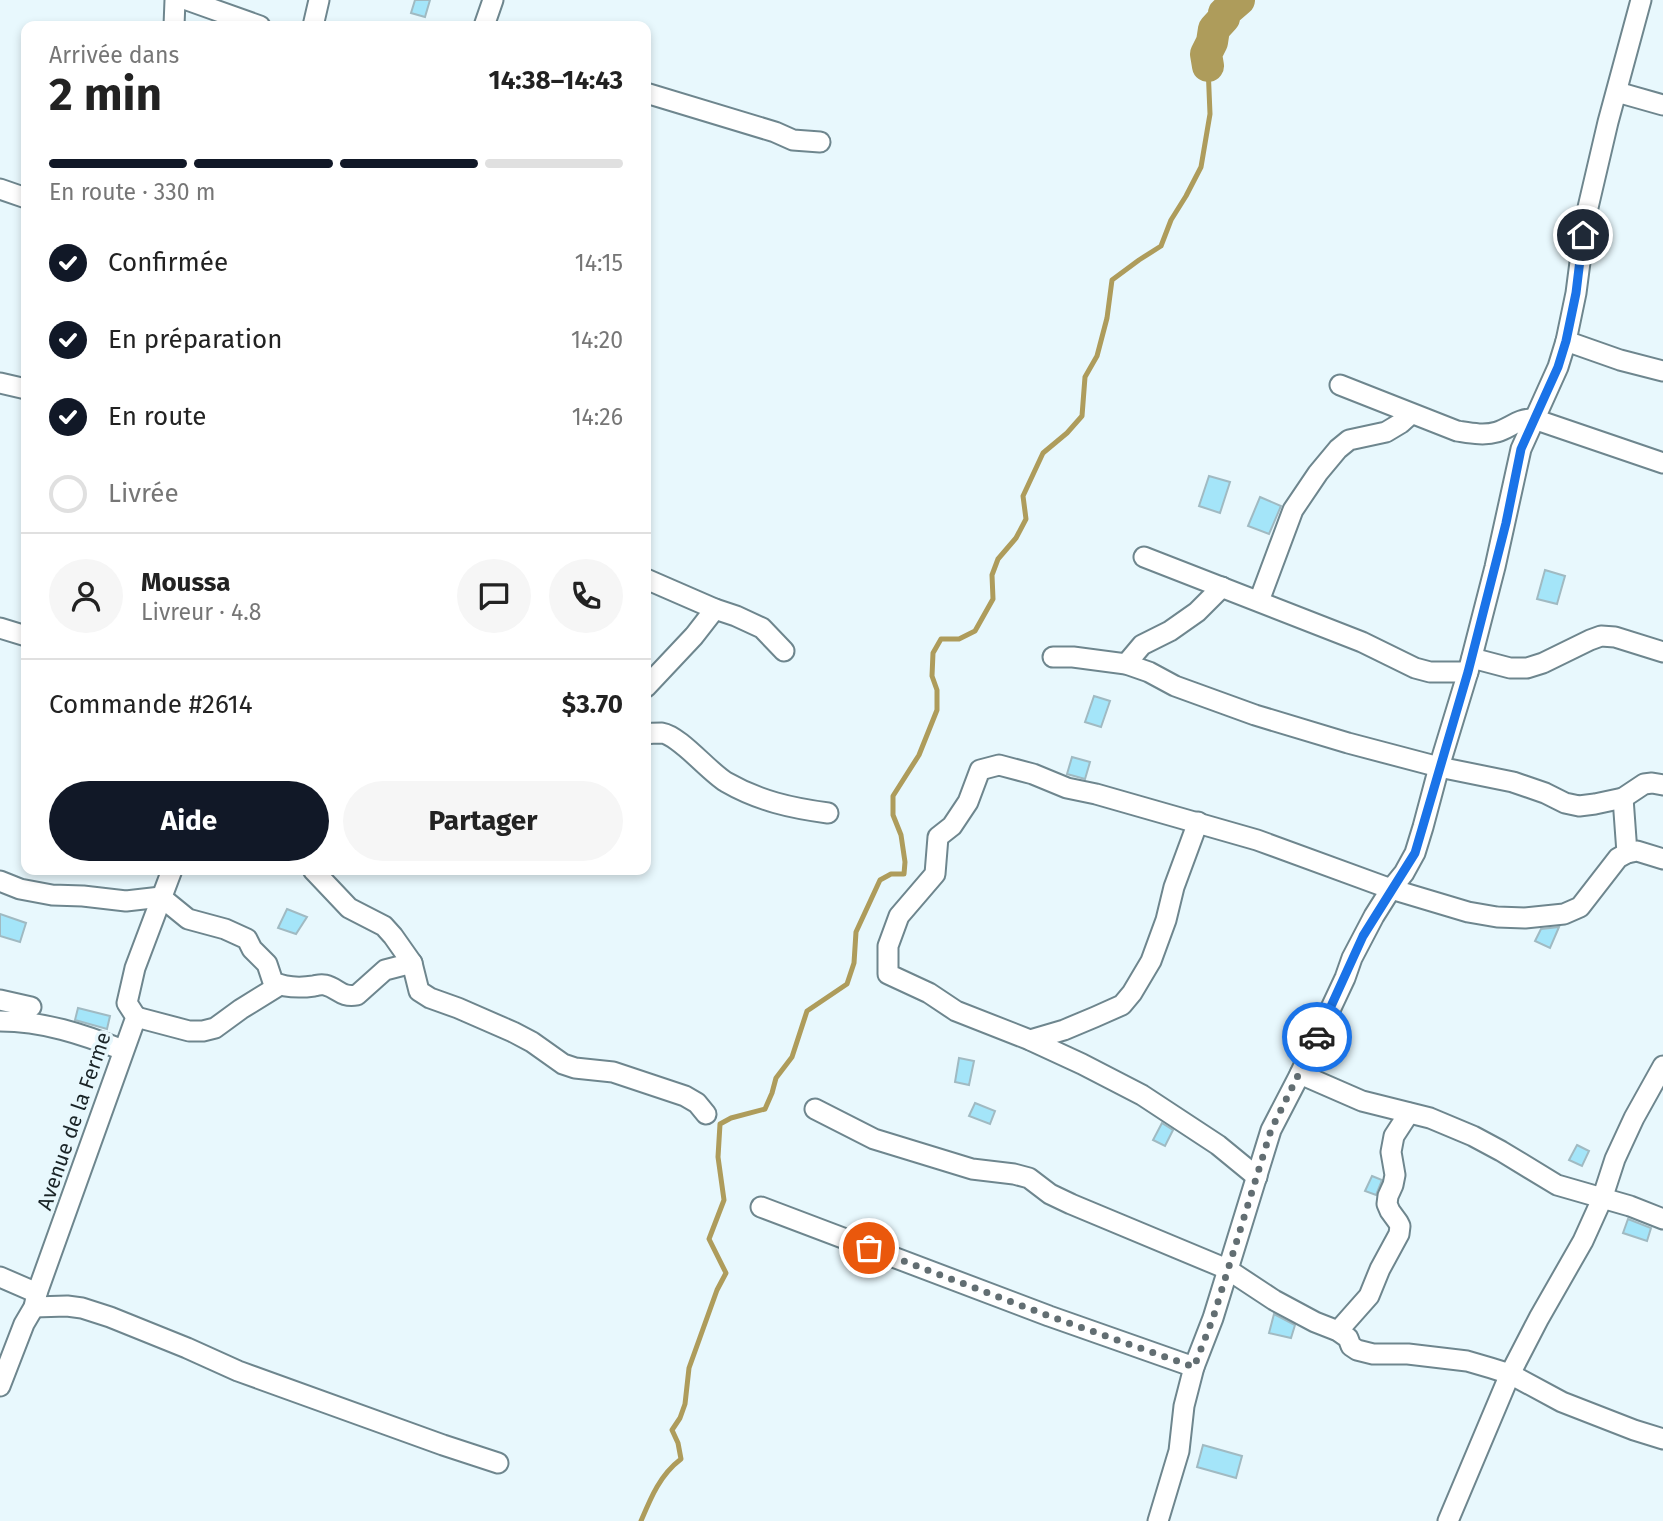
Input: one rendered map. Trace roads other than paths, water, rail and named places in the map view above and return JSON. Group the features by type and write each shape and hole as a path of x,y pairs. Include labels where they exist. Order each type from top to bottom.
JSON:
{"street":[{"path":"174,21 175,0"},
{"path":"187,0 246,21"},
{"path":"314,21 319,0"},
{"path":"486,21 493,0"},
{"path":"1162,1520 1179,1451 1184,1406 1194,1367 1213,1318 1271,1130 1300,1074 1352,958 1374,916 1415,853 1470,665 1506,523 1521,449 1558,367 1566,341 1576,293 1586,216 1641,0"},
{"path":"1617,92 1663,105"},
{"path":"651,95 775,132 793,140 820,142"},
{"path":"0,189 21,196"},
{"path":"1566,341 1620,360 1663,371"},
{"path":"0,383 21,388"},
{"path":"1339,385 1457,430 1476,434 1496,432 1515,422 1534,419 1663,463"},
{"path":"1259,601 1293,510 1318,473 1349,440 1386,432 1411,414"},
{"path":"1144,557 1362,642 1415,668 1430,672 1470,665 1527,668 1601,636 1615,637 1663,652"},
{"path":"651,581 762,628 784,651"},
{"path":"1126,664 1142,645 1170,631 1197,612 1222,587"},
{"path":"651,682 715,610"},
{"path":"0,628 21,634"},
{"path":"1053,657 1126,664 1149,672 1175,686 1255,715 1439,767 1513,782 1579,806 1623,797 1644,784 1663,785"},
{"path":"651,733 663,733 673,738 715,774 738,788 769,802 828,813"},
{"path":"1256,1177 1218,1145 1142,1095 1030,1040 956,1011 929,993 888,974 888,946 899,915 935,874 938,837 952,827 968,802 980,770 999,765 1033,774 1067,788 1257,840 1391,889 1468,912 1497,917 1525,918 1564,914 1580,908 1618,858 1627,853 1637,850 1663,859"},
{"path":"1623,797 1627,853"},
{"path":"1030,1040 1095,1017 1122,1004 1132,993 1151,961 1198,822"},
{"name":"Avenue de la Ferme","path":"0,1386 36,1300 135,1017 127,1003 135,968 170,875"},
{"path":"322,875 349,908 384,926 393,936 412,963 419,990 429,998 513,1032 563,1064 613,1072 685,1096 697,1103 706,1114"},
{"path":"0,881 20,890 52,895 126,901 161,897 188,919 225,929 247,939 252,949 267,964 274,982 280,985 327,985 351,996 357,995 385,970 412,963"},
{"path":"135,1017 189,1031 203,1031 215,1028 280,985"},
{"path":"0,1000 31,1007"},
{"path":"0,1021 21,1021 78,1033 122,1050"},
{"path":"1300,1074 1362,1101 1430,1118 1473,1136 1557,1185 1630,1206 1663,1219"},
{"path":"1448,1521 1510,1374 1583,1241 1602,1199 1615,1158 1634,1118 1660,1078"},
{"path":"815,1109 874,1139 972,1169 1029,1178 1050,1194 1071,1204 1227,1269 1274,1300 1348,1338 1351,1346 1357,1350 1373,1354 1408,1353 1467,1361 1510,1374 1562,1402 1663,1439"},
{"path":"1338,1332 1369,1296 1399,1234 1398,1222 1388,1204 1395,1175 1391,1152 1394,1136 1409,1113"},
{"path":"761,1207 1049,1316 1194,1367"},
{"path":"0,1277 36,1300 82,1308 110,1317 238,1371 498,1464"}],"waterway":[{"path":"1208,66 1206,54 1214,29 1224,18 1224,13 1239,0"},
{"path":"641,1521 662,1479 681,1459 672,1430 685,1404 689,1368 717,1290 726,1273 709,1239 724,1200 718,1157 720,1124 731,1118 765,1109 776,1078 792,1057 807,1011 847,984 854,963 856,932 880,880 891,874 904,874 905,862 901,835 893,815 893,796 919,755 937,710 937,690 932,676 933,653 941,639 959,639 975,631 993,599 992,575 998,559 1016,538 1026,519 1023,496 1043,453 1082,416 1085,377 1097,356 1107,318 1112,280 1161,246 1171,220 1201,167 1210,114 1208,66"}]}
